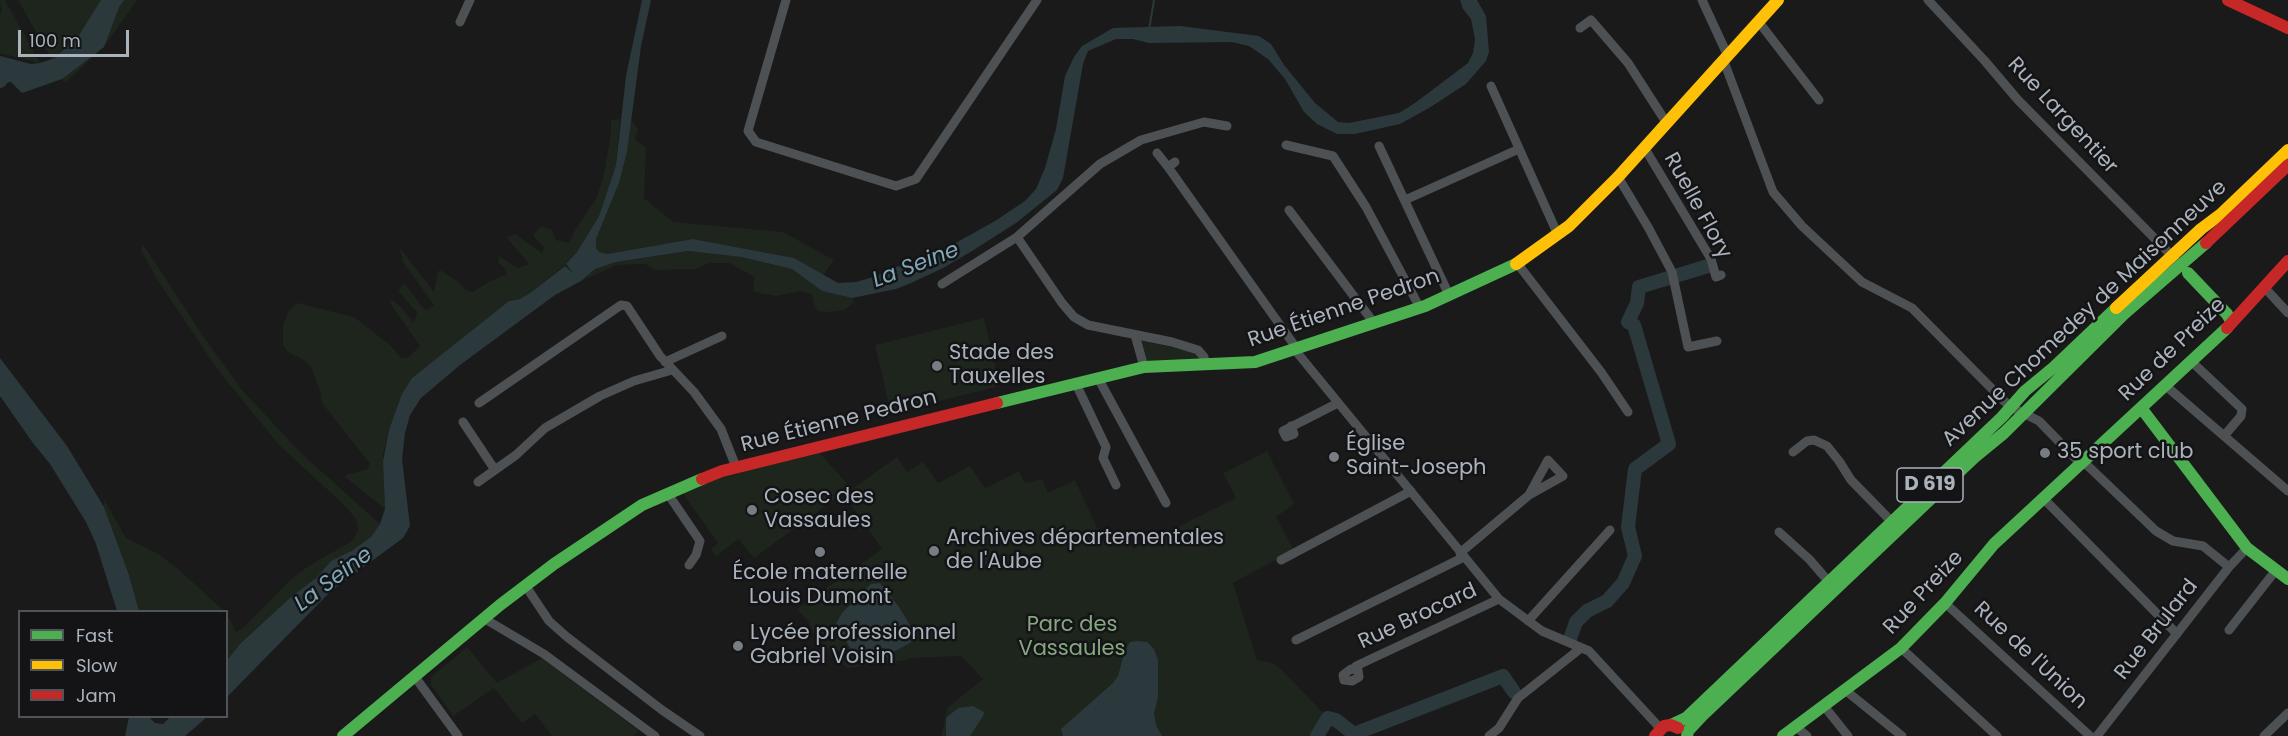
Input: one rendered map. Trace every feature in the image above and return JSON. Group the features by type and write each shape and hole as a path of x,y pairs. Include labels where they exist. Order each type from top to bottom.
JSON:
{"street":[{"path":"459,22 470,0"},
{"path":"786,0 748,131 756,142 896,186 916,179 1037,0"},
{"path":"1702,0 1776,194 1802,226 1862,282 1912,308 2011,407 2039,421 2077,460 2088,466 2156,531 2173,541 2203,546 2229,567"},
{"name":"Rue Étienne Pedron","path":"343,736 525,585 642,505 668,494 736,467 1144,367 1255,362 1420,308 1517,263 1558,235 1618,177 1778,0"},
{"name":"Rue Largentier","path":"1928,0 1977,51 2018,100 2184,270"},
{"path":"2228,0 2288,28"},
{"path":"1580,28 1591,20 1628,63 1666,122"},
{"path":"1758,21 1819,100"},
{"path":"1491,86 1558,235"},
{"path":"942,284 1017,237 1100,164 1141,141 1204,122 1227,126"},
{"path":"1286,145 1333,156 1366,207 1420,308"},
{"path":"1379,146 1449,295"},
{"name":"Ruelle Flory","path":"1644,147 1711,259 1716,277 1721,275"},
{"path":"1405,200 1519,150"},
{"name":"Avenue Chomedey de Maisonneuve","path":"1662,730 1686,718 2025,392 2054,368 2288,150"},
{"name":"Rue Brocard","path":"1157,153 1171,164 1296,350 1498,599 1542,631 1588,651 1662,730"},
{"name":"D 619","path":"1686,736 1702,716 2024,412 2124,314 2184,270 2288,165"},
{"path":"1618,177 1673,275 1688,347 1717,341"},
{"path":"1289,210 1374,323"},
{"path":"1017,237 1074,317 1088,325 1172,342 1198,351 1204,357 1206,365"},
{"name":"Rue de Preize","path":"2082,463 2192,362 2288,261"},
{"path":"1517,263 1601,372 1628,412"},
{"path":"2184,270 2227,314 2231,321"},
{"path":"2264,287 2288,313"},
{"path":"479,403 621,305 627,306 668,366 694,392 721,429 736,467"},
{"path":"1135,335 1144,367"},
{"path":"478,482 516,455 545,428 600,396 668,366 722,336"},
{"path":"2192,362 2242,410 2241,416 2224,436"},
{"path":"1098,378 1166,503"},
{"path":"1076,384 1106,447 1103,458 1116,484"},
{"path":"2166,386 2288,491"},
{"path":"1291,426 1338,403"},
{"path":"2142,409 2247,548 2288,579"},
{"path":"463,422 495,470"},
{"path":"1793,452 1807,441 1814,440 1827,446 1851,480 1892,522"},
{"name":"Rue Preize","path":"1783,736 1901,648 1946,603 1994,544 2082,463"},
{"path":"1281,560 1411,491"},
{"path":"668,494 700,541 696,555 689,565"},
{"path":"1296,640 1462,555 1529,495"},
{"path":"2043,498 2177,634"},
{"path":"1528,621 1610,530"},
{"path":"1779,532 1809,559 1829,582"},
{"name":"Rue Brulard","path":"2097,736 2229,567 2247,548"},
{"path":"2229,630 2276,570"},
{"path":"525,585 549,621 567,637 662,710 700,736"},
{"name":"Rue Brocard","path":"1355,669 1356,666 1498,599"},
{"name":"Rue de l'Union","path":"1946,603 2090,736"},
{"path":"485,618 544,654 655,736"},
{"path":"1489,736 1499,728 1518,698 1581,648"},
{"path":"1901,648 1997,736"},
{"path":"415,677 458,736"},
{"path":"1845,690 1902,736"},
{"path":"1824,706 1848,736"},
{"path":"2264,736 2288,713"},
{"path":"1796,727 1807,736"},
{"path":"1662,730 1680,729 1686,736"}],"green space":[{"path":"0,0 5,0 40,63 0,53 0,12 2,13"},
{"path":"18,0 137,0 104,47 65,83"},
{"path":"620,119 616,165 599,216 577,252 566,264 530,293 520,299 509,301 412,378 389,430 383,455 385,509 344,476 367,469 370,464 322,403 321,393 311,367 288,352 283,345 283,324 289,310 297,303 354,317 390,345 401,358 409,357 420,346 390,303 392,300 413,322 415,320 417,312 398,291 404,283 424,309 429,310 434,305 403,262 400,248 434,292 438,271 442,271 466,290 473,292 490,281 506,275 506,270 498,262 499,256 518,268 529,264 507,238 515,234 542,253 544,248 533,235 542,226 552,230 556,240 569,243 597,197 604,174 611,120"},
{"path":"631,120 638,129 635,139 646,148 644,198 673,222 783,232 834,260 823,276 794,258 693,239 607,254 599,253 596,248 596,239 619,183 627,152"},
{"path":"143,244 203,336 242,390 301,453 380,524 371,537 353,550 331,561 316,578 291,597 241,643 228,659 228,616 236,632 244,627 290,580 307,567 352,541 358,530 356,519 343,504 280,446 220,373 158,281 141,250"},
{"path":"688,251 741,257 792,269 822,291 852,298 854,302 845,310 818,311 812,294 800,291 776,296 754,292 754,277 730,263 709,263 696,269 656,270 645,264 617,265 581,281 595,269 616,262"},
{"name":"Stade des Tauxelles","path":"984,318 1000,386 891,413 875,345"},
{"path":"1142,341 1198,353 1203,360 1152,364 1146,359 1140,344"},
{"name":"Parc des Vassaules","path":"816,449 852,489 897,457 907,472 923,462 938,483 970,466 985,488 1019,471 1025,483 1042,479 1048,493 1075,480 1105,545 1127,536 1133,549 1236,498 1223,473 1267,451 1294,504 1276,517 1294,550 1233,583 1257,660 1273,663 1280,668 1328,718 1323,729 1317,736 941,736 948,707 983,679 961,656 912,658 847,668 815,637 809,622 797,609 882,549 843,493 754,558 738,539 716,556 711,549 718,543 682,492 745,465"},
{"path":"104,499 126,538 158,554 177,568 223,610 139,610 129,575 104,507"},
{"path":"467,647 497,683 542,658 639,731 633,736 552,736 535,714 522,723 494,688 453,716 431,685 431,677"}],"water":[{"path":"101,0 124,0 119,7 104,47 62,79 22,93 0,71 0,56 31,64 55,58 78,37"},
{"name":"La Seine","path":"642,0 651,0 641,46 627,152 619,183 596,239 596,248 599,252 607,254 693,239 794,258 838,283 856,282 877,276 895,267 936,254 995,221 1025,201 1036,189 1045,168 1056,129 1065,76 1074,57 1082,46 1113,28 1180,26 1259,36 1271,44 1284,65 1315,103 1338,122 1349,123 1399,113 1468,63 1473,53 1475,39 1471,19 1463,9 1460,0 1477,0 1486,16 1489,52 1486,61 1466,84 1400,124 1355,134 1337,134 1317,124 1304,112 1285,79 1268,59 1249,46 1232,42 1149,43 1133,39 1116,39 1088,51 1083,64 1063,178 1057,190 1016,223 943,268 911,283 896,289 852,298 822,291 792,269 741,257 688,251 616,262 595,269 581,281 555,295 460,365 421,398 410,415 405,433 402,459 410,526 403,538 331,591 228,696 228,659 241,643 291,597 316,578 331,561 353,550 371,537 380,524 385,509 383,461 389,430 402,394 412,378 509,301 520,299 530,293 565,266 573,273 566,264 577,252 599,216 616,165 626,76"},
{"path":"0,358 67,446 104,507 129,575 139,610 117,610 96,544 86,522 50,464 0,396"},
{"path":"880,583 899,607 917,637 888,655 885,660 873,656 862,659 852,651 836,624 842,613 871,584"},
{"path":"1130,642 1147,642 1154,649 1158,660 1158,697 1154,713 1156,725 1162,736 1063,736 1061,729 1113,683 1118,676 1125,650"},
{"path":"973,706 984,712 970,736 946,736 946,718 958,708"},
{"path":"129,718 150,718 155,723 163,724 169,718 206,718 185,736 125,736"}],"waterway":[{"path":"1149,30 1154,0"},
{"path":"0,81 3,77 22,73"},
{"path":"1570,639 1576,622 1587,611 1607,601 1623,583 1635,556 1628,527 1635,469 1669,444 1634,325 1628,322 1637,303 1639,287 1708,266"},
{"path":"1317,736 1328,718 1336,720 1354,734 1503,676 1514,692"}],"traffic: fast":[{"path":"1687,736 1688,731 1702,716 1976,456 2004,433 2124,314 2206,243"},
{"path":"997,403 1144,367 1255,362 1425,306 1516,264"},
{"path":"2188,273 2231,321"},
{"path":"1671,725 1686,718 2002,417 2025,391 2054,367 2116,308"},
{"path":"1783,736 1901,648 1945,603 1994,544 2227,328"},
{"path":"2142,409 2247,548 2288,579"},
{"path":"343,736 500,605 554,564 642,505 702,479"}],"traffic: slow":[{"path":"1516,264 1569,226 1618,177 1778,0"},
{"path":"2116,308 2201,229 2221,214 2288,150"}],"traffic: jam":[{"path":"2228,0 2288,28"},
{"path":"2206,243 2288,165"},
{"path":"2227,328 2288,261"},
{"path":"702,479 722,471 997,403"},
{"path":"1655,736 1664,726 1671,725 1678,728"}],"place":[{"name":"Stade des Tauxelles","path":"937,366"},
{"name":"35 sport club","path":"2045,453"},
{"name":"Église Saint-Joseph","path":"1334,457"},
{"name":"Cosec des Vassaules","path":"752,510"},
{"name":"Archives départementales de l'Aube","path":"934,551"},
{"name":"École maternelle Louis Dumont","path":"820,552"},
{"name":"Lycée professionnel Gabriel Voisin","path":"738,646"}]}
